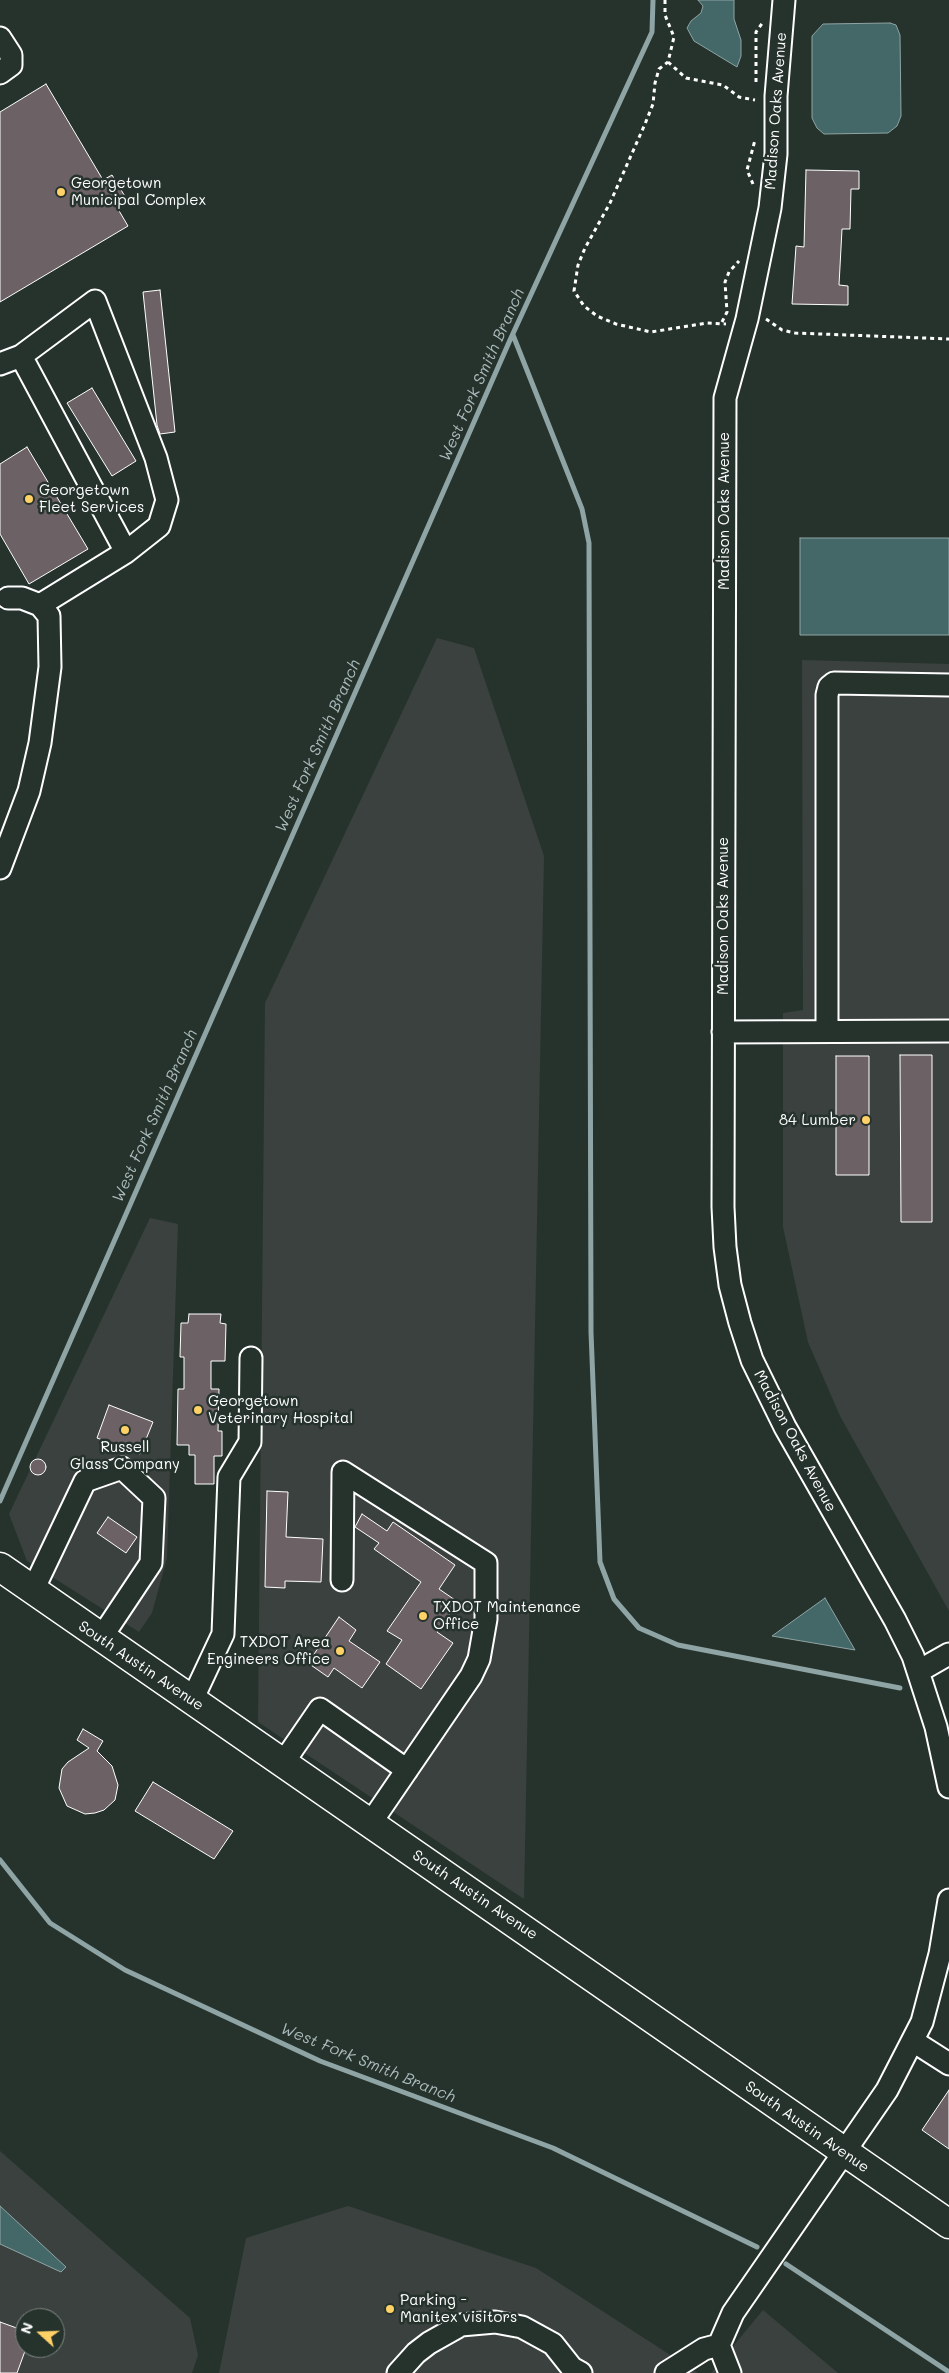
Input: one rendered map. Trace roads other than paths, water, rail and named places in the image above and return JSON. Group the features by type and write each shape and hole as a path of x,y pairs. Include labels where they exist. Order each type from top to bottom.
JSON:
{"main road":[{"name":"South Austin Avenue","path":"0,1568 639,2008 843,2153 949,2224"}],"street":[{"name":"Madison Oaks Avenue","path":"784,0 776,96 776,154 770,208 747,319 725,398 722,1207 725,1247 730,1285 752,1360 768,1394 895,1620 919,1672 936,1727 949,1787"},
{"path":"0,38 11,55 11,65 0,73"},
{"path":"0,364 21,356 95,301 156,458 167,500 159,526 126,552 40,605"},
{"path":"21,356 126,552"},
{"path":"0,868 29,791 40,743 50,667 49,616 40,605 22,598 3,595"},
{"path":"827,1031 827,695 829,687 834,683 949,685"},
{"path":"723,1032 949,1031"},
{"path":"192,1700 223,1634 229,1477 250,1442 251,1358"},
{"path":"33,1590 85,1481 122,1468 154,1498 151,1563 101,1638"},
{"path":"342,1580 343,1472 486,1563 486,1619 478,1659 471,1676 370,1824"},
{"path":"919,1672 949,1654"},
{"path":"283,1763 320,1709 407,1770"},
{"path":"730,2373 719,2345 733,2313 887,2090 922,2022 932,1989 949,1900"},
{"path":"913,2041 949,2064"},
{"path":"398,2373 416,2353 429,2343 461,2325 495,2322 522,2327 553,2344 572,2368 581,2373"},
{"path":"666,2373 686,2367 704,2349 719,2345"}],"water":[{"path":"698,0 734,0 734,19 741,40 741,56 737,67 694,41 687,28 691,21 701,13 703,6"},
{"path":"890,23 896,25 900,35 901,116 897,126 888,133 824,134 817,128 812,118 812,36 823,24"},
{"path":"800,538 949,538 949,635 800,635"},
{"path":"825,1598 855,1650 772,1636"},
{"path":"0,2206 66,2267 61,2272 0,2244"}],"waterway":[{"name":"West Fork Smith Branch","path":"0,1501 510,340 652,32 653,0"},
{"path":"513,335 582,509 589,543 591,1332 600,1562 614,1599 639,1628 678,1645 900,1688"},
{"name":"West Fork Smith Branch","path":"0,1860 50,1923 125,1970 320,2061 553,2148 757,2247"},
{"name":"West Fork Smith Branch","path":"786,2264 949,2372"}],"place":[{"name":"Georgetown Municipal Complex","path":"61,192"},
{"name":"Georgetown Fleet Services","path":"29,499"},
{"name":"84 Lumber","path":"866,1120"},
{"name":"Georgetown Veterinary Hospital","path":"198,1410"},
{"name":"Russell Glass Company","path":"125,1430"},
{"name":"TXDOT Maintenance Office","path":"423,1616"},
{"name":"TXDOT Area Engineers Office","path":"340,1651"},
{"name":"Parking - Manitex visitors","path":"390,2309"}]}
